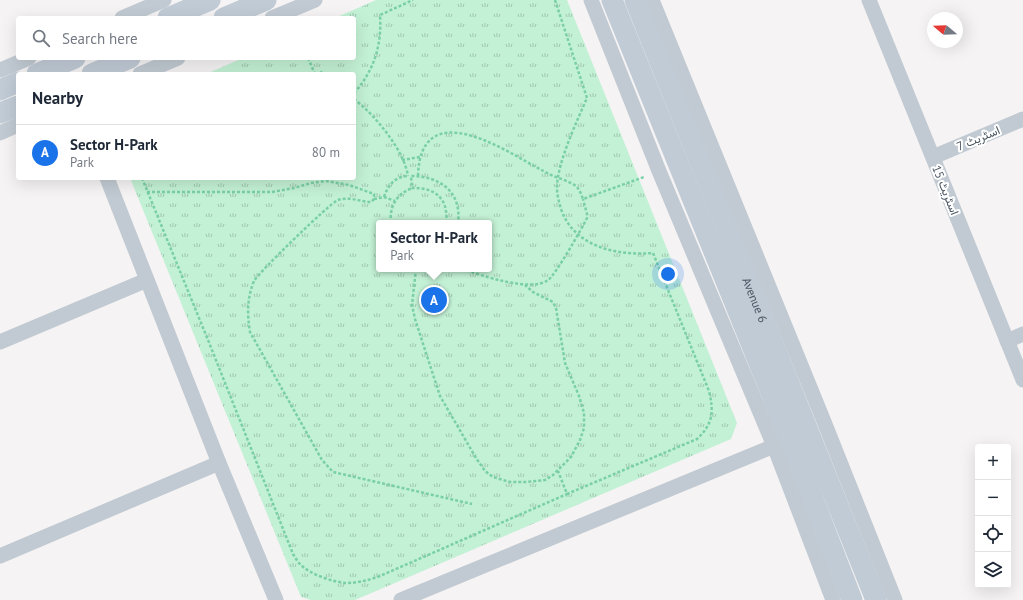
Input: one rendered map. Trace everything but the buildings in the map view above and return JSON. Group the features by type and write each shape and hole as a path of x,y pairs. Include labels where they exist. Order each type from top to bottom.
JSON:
{"main road":[{"path":"173,16 210,0"},
{"path":"229,16 266,0"},
{"name":"Avenue 6","path":"612,0 620,46 789,437 852,600"},
{"name":"Avenue 6","path":"635,0 654,26 876,600"},
{"path":"42,72 70,60"},
{"path":"97,72 125,60"},
{"path":"0,90 16,83"},
{"path":"0,113 16,107"}],"street":[{"path":"127,16 164,0"},
{"path":"277,16 315,0"},
{"path":"591,0 620,46 659,171 774,446 833,600"},
{"path":"652,0 654,26 824,419 895,600"},
{"name":"اسٹریٹ 15","path":"870,0 1023,380"},
{"path":"0,70 24,60"},
{"path":"145,72 173,60"},
{"name":"اسٹریٹ 7","path":"933,157 1023,119"},
{"path":"0,133 16,126"},
{"path":"108,180 219,463 276,600"},
{"path":"0,342 147,280"},
{"path":"1007,341 1023,334"},
{"path":"400,600 774,446"},
{"path":"0,556 219,463"}],"path":[{"path":"356,90 369,74 374,63 381,28 380,15 413,0"},
{"path":"143,180 293,554 301,565 314,574 346,583 363,581 380,576 697,439 704,432 710,422 712,403 709,391 653,253 632,254 610,250 591,243 578,235 564,218 557,188 569,142 587,98 555,0"},
{"path":"309,60 314,72"},
{"path":"356,101 370,112 379,123 402,160 408,176"},
{"path":"418,176 420,157 425,146 431,139 442,134 467,134 494,144 544,172 574,185 580,192 587,218 578,235 548,280 542,283 525,285 472,272"},
{"path":"402,160 420,157"},
{"path":"583,199 659,171"},
{"path":"412,176 412,188"},
{"path":"384,197 388,187 399,178 418,176 437,180 451,192 457,204 458,220"},
{"path":"147,192 272,192 318,182 340,183 362,189 374,194 374,199"},
{"path":"391,220 391,209 395,200 412,188 425,189 438,195 446,208 446,220"},
{"path":"395,200 384,197 374,199 371,202 349,199 340,200 334,202 321,213 255,278 249,296 248,309 250,332 322,460 333,472 472,504"},
{"path":"416,272 412,305 415,319 440,396 485,471 493,477 510,482 545,480 558,471 571,457 580,440 584,428 584,413 579,396 565,363 556,308 553,302 533,292 525,285"},
{"path":"558,471 567,494"}],"green space":[{"path":"376,0 567,0 737,423 731,439 355,600 311,600 301,597 131,180 356,180 356,72 211,72 238,60 356,60 356,16 340,16"}],"place":[{"name":"Sector H-Park","path":"434,300"}]}
